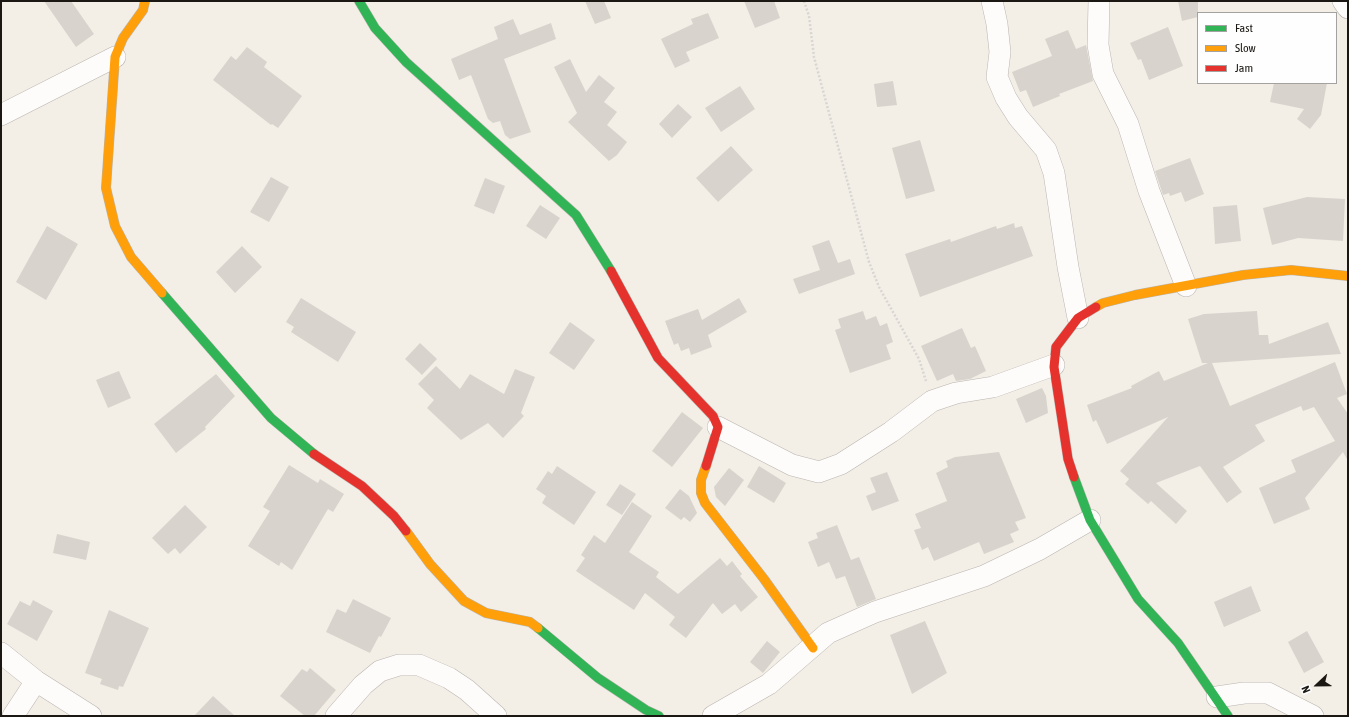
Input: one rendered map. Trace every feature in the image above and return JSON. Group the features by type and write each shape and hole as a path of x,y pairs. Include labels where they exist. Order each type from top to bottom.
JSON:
{"street":[{"path":"146,1 143,10 123,38 115,57 106,188 115,226 131,257 271,418 321,459 362,486 388,511 430,564 464,601 486,613 530,622 549,636 598,678 646,710 659,716"},
{"path":"359,1 375,28 406,62 576,215 600,251 658,358 713,416 718,427 792,465 819,472 841,464 891,432 932,401 956,393 993,387 1054,365"},
{"path":"992,1 997,24 1000,52 998,77 1006,98 1018,117 1046,150 1054,173 1068,267 1078,318"},
{"path":"1099,1 1098,45 1103,74 1128,124 1148,191 1186,286"},
{"path":"1343,1 1348,8"},
{"path":"1,115 115,57"},
{"path":"1228,716 1217,697 1178,644 1138,599 1090,520 1068,459 1054,365 1056,347 1078,318 1103,303 1135,295 1243,275 1291,270 1348,276"},
{"path":"718,427 701,480 701,493 705,503 759,572 813,648"},
{"path":"713,716 769,684 813,648 828,633 875,612 984,576 1040,549 1090,520"},
{"path":"1,653 36,681 91,716"},
{"path":"336,716 363,685 380,671 399,665 419,665 449,678 467,690 496,716"},
{"path":"13,716 36,681"},
{"path":"1217,697 1244,693 1268,693 1313,716"}],"path":[{"path":"804,1 810,16 814,57 869,262 879,287 919,359 932,401"}],"building":[{"path":"44,1 71,1 94,34 76,47"},
{"path":"585,1 604,1 611,18 595,24"},
{"path":"744,1 774,1 780,18 755,28"},
{"path":"1178,1 1198,1 1197,17 1182,21"},
{"path":"708,13 719,38 686,52 690,61 675,68 661,39 693,24 691,19"},
{"path":"513,19 520,35 551,23 556,39 504,59 531,132 510,139 505,135 500,121 493,123 488,119 471,75 459,80 451,59 498,39 494,27"},
{"path":"1168,27 1183,66 1149,80 1141,59 1138,60 1130,43"},
{"path":"1068,30 1076,49 1086,45 1093,81 1059,94 1060,96 1033,107 1026,90 1020,92 1012,72 1052,56 1045,39"},
{"path":"247,47 267,62 264,67 302,96 278,128 272,124 271,125 213,80 231,56 236,60"},
{"path":"570,59 586,92 599,75 615,88 604,102 617,112 607,125 627,142 617,155 609,161 568,122 577,113 554,67"},
{"path":"893,81 897,105 877,107 874,84"},
{"path":"1274,84 1327,84 1321,115 1310,129 1297,119 1304,109 1270,102"},
{"path":"740,86 755,109 721,132 705,108"},
{"path":"678,104 692,117 672,138 659,124"},
{"path":"920,140 935,191 906,199 892,148"},
{"path":"731,146 753,170 718,202 696,178"},
{"path":"1190,158 1204,194 1185,202 1181,192 1170,196 1169,193 1163,195 1155,171"},
{"path":"271,177 289,187 269,222 250,212"},
{"path":"485,178 505,186 494,214 474,206"},
{"path":"1307,197 1345,199 1343,241 1298,238 1272,245 1263,208"},
{"path":"540,205 560,218 546,239 526,226"},
{"path":"1237,205 1241,241 1215,244 1213,207"},
{"path":"1014,223 1015,228 1022,226 1033,256 920,297 905,254 950,239 951,242 996,226 997,229"},
{"path":"47,226 78,244 46,300 16,282"},
{"path":"829,240 838,263 850,259 855,274 799,294 793,279 820,270 812,246"},
{"path":"242,246 262,267 235,293 216,272"},
{"path":"301,298 356,332 338,362 291,332 294,327 286,322"},
{"path":"739,298 747,312 708,335 712,347 691,355 689,348 681,351 678,343 674,345 665,321 698,309 702,320"},
{"path":"863,311 866,320 876,316 880,326 887,323 893,342 886,345 891,359 850,373 835,330 841,328 838,319"},
{"path":"1257,311 1259,335 1268,335 1269,344 1328,322 1341,354 1212,363 1230,406 1335,362 1347,394 1337,398 1348,414 1348,461 1343,452 1305,498 1310,509 1274,524 1259,488 1296,472 1291,460 1335,441 1314,407 1303,411 1301,406 1255,425 1265,441 1223,467 1242,492 1227,503 1200,466 1156,483 1187,511 1176,524 1151,501 1148,504 1125,484 1129,479 1120,471 1168,417 1107,444 1096,420 1093,422 1087,405 1132,388 1131,386 1159,371 1164,381 1208,363 1202,363 1188,319 1204,314"},
{"path":"570,322 595,340 574,370 549,353"},
{"path":"962,328 971,348 975,346 986,371 970,379 956,381 953,374 937,381 921,346"},
{"path":"420,343 437,359 422,375 405,359"},
{"path":"436,366 460,389 470,374 504,394 515,369 535,377 521,413 524,416 503,438 488,423 461,440 427,408 434,400 418,384"},
{"path":"119,371 131,398 108,408 96,380"},
{"path":"216,374 235,396 205,427 206,429 176,453 154,424"},
{"path":"1042,388 1046,396 1048,413 1026,423 1016,399"},
{"path":"682,412 703,428 672,467 652,451"},
{"path":"999,452 1026,518 1015,522 1019,530 1010,534 1014,542 984,554 979,542 934,561 928,547 922,550 914,530 921,528 915,514 947,501 936,473 948,467 946,461 955,457"},
{"path":"289,465 318,483 320,479 344,494 333,512 328,509 292,570 281,562 279,566 248,546 270,511 263,507"},
{"path":"557,466 596,492 574,525 542,503 546,496 536,489 548,471 552,474"},
{"path":"759,466 786,483 774,503 747,487"},
{"path":"729,468 744,480 725,506 716,497 714,487"},
{"path":"887,472 899,501 872,511 866,496 876,492 870,478"},
{"path":"620,484 636,494 622,515 606,505"},
{"path":"680,489 689,496 697,513 690,522 684,517 681,520 665,508"},
{"path":"632,502 652,516 629,552 659,572 656,577 678,594 720,558 727,566 732,561 742,574 740,576 758,597 741,612 735,604 722,614 713,603 686,638 669,625 675,617 645,593 634,610 576,571 585,558 581,555 594,535 605,543"},
{"path":"185,505 207,527 180,554 175,548 168,554 152,538"},
{"path":"837,525 851,560 859,557 876,599 857,607 845,576 836,579 829,562 818,567 808,542 818,538 816,533"},
{"path":"57,534 90,542 86,560 53,553"},
{"path":"1251,586 1261,611 1224,627 1214,602"},
{"path":"353,599 391,618 381,637 379,636 370,653 326,632 337,609 346,613"},
{"path":"33,600 53,611 37,641 7,624 20,601 30,606"},
{"path":"109,610 149,628 123,687 119,686 118,690 100,684 102,679 85,673"},
{"path":"925,621 947,673 912,694 890,635"},
{"path":"1307,631 1324,662 1304,673 1288,642"},
{"path":"767,641 780,652 763,673 750,662"},
{"path":"310,668 336,690 314,716 305,716 280,696 302,669 307,672"},
{"path":"213,696 235,716 194,716"}],"traffic: fast":[{"path":"359,1 375,28 406,62 576,215 611,271"},
{"path":"162,293 271,418 314,454"},
{"path":"1074,477 1090,520 1138,599 1178,643 1228,716"},
{"path":"538,628 598,678 646,710 659,716"}],"traffic: slow":[{"path":"145,1 143,10 123,38 115,57 106,188 115,226 131,257 162,293"},
{"path":"1096,307 1103,303 1135,295 1243,275 1291,270 1348,276"},
{"path":"706,466 701,480 701,493 705,503 764,579 813,648"},
{"path":"406,531 430,564 464,601 486,613 530,622 538,628"}],"traffic: jam":[{"path":"611,271 658,358 713,416 718,427 706,466"},
{"path":"1074,477 1068,459 1054,367 1056,347 1078,318 1096,307"},
{"path":"314,454 362,486 394,516 406,531"}]}
